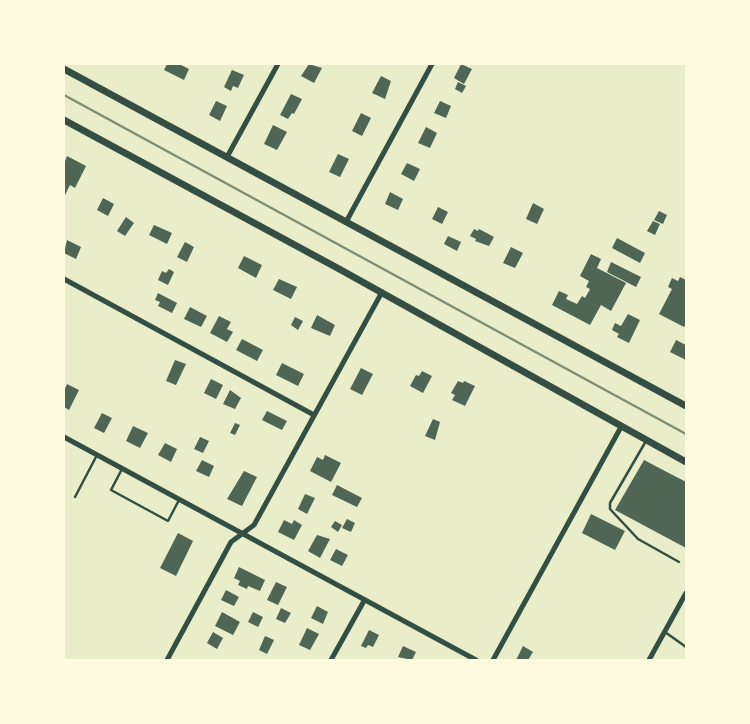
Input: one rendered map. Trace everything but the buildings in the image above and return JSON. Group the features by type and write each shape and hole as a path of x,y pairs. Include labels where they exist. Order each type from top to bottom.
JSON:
{"main road":[{"path":"64,69 686,406"},
{"path":"64,120 382,292 620,427 686,462"}],"street":[{"path":"227,157 278,64"},
{"path":"346,222 432,64"},
{"path":"64,279 314,415"},
{"path":"167,660 231,542 254,525 382,292"},
{"path":"493,660 620,427"},
{"path":"64,437 476,660"},
{"path":"649,660 686,593"},
{"path":"331,660 364,601"}],"lane":[{"path":"646,441 610,503 610,509 638,539 679,562"},
{"path":"75,497 97,455"},
{"path":"122,469 111,490 160,517 168,521 180,500"},
{"path":"665,632 686,647"}],"railway":[{"path":"64,95 686,434"}]}
